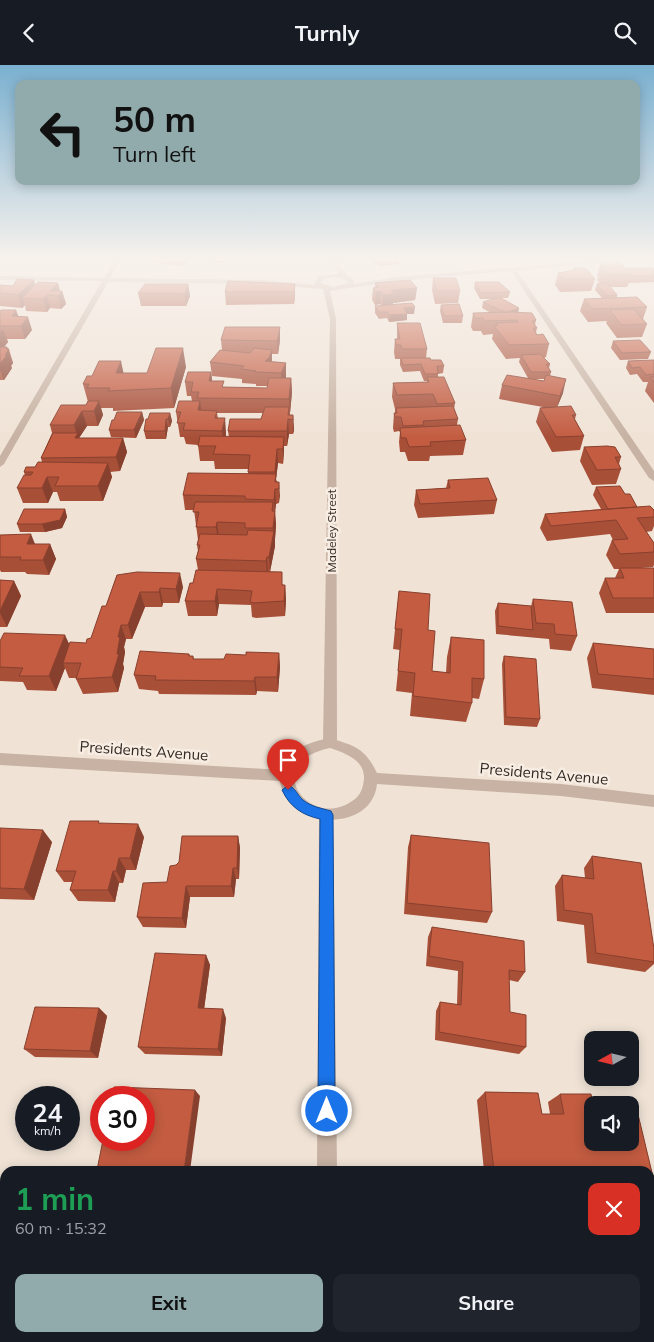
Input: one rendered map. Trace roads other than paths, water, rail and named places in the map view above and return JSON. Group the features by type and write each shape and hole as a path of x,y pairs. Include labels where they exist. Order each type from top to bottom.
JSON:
{"street":[{"path":"0,464 84,319"},
{"name":"Madeley Street","path":"330,743 333,319"},
{"path":"546,319 654,478"},
{"path":"330,743 346,745 359,753 368,765 372,778 369,793 359,805 344,813 326,815 310,811 297,803 288,790 287,777 291,763 301,752 314,745 330,743"},
{"name":"Presidents Avenue","path":"0,759 287,777"},
{"name":"Presidents Avenue","path":"372,778 560,790 654,801"},
{"path":"326,815 327,1166"}]}
